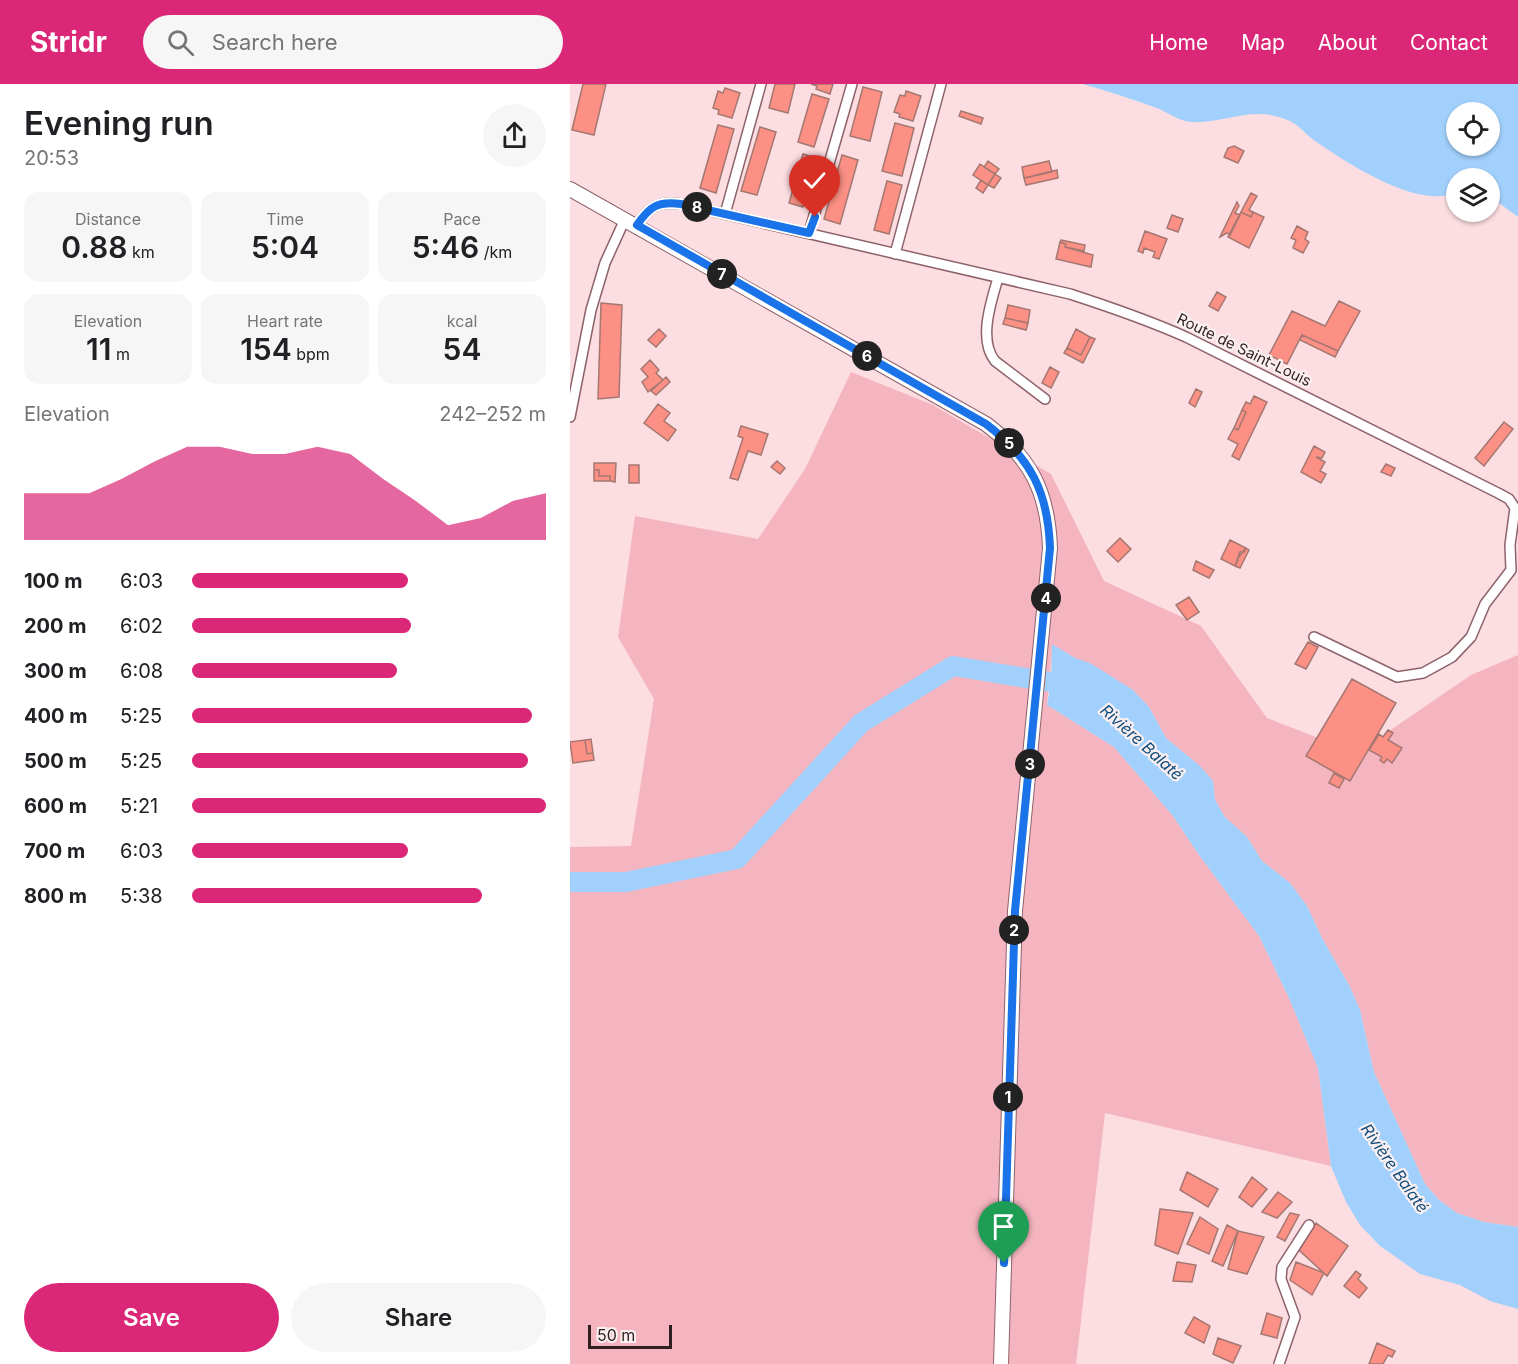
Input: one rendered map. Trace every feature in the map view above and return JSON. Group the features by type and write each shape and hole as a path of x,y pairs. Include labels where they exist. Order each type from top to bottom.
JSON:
{"street":[{"path":"725,214 761,84"},
{"path":"809,233 852,84"},
{"path":"895,254 941,84"},
{"path":"570,189 986,424 1004,438 1030,470 1046,507 1050,548 1011,972 1001,1364"},
{"name":"Route de Saint-Louis","path":"631,222 650,208 665,203 681,204 1070,294 1141,317 1498,492 1512,504 1515,515 1510,545 1511,570 1485,604 1471,637 1452,657 1423,673 1397,677 1314,637"},
{"path":"570,417 591,310 605,263 631,222"},
{"path":"998,278 987,333 989,354 1045,399"},
{"path":"1279,1364 1295,1317 1281,1279 1282,1267 1309,1224"}],"shaded area":[{"path":"851,372 933,405 1051,474 1104,581 1201,626 1267,718 1357,753 1471,675 1518,655 1518,1227 1484,1222 1457,1213 1439,1200 1425,1184 1374,1072 1360,1010 1307,906 1290,883 1262,861 1247,837 1225,817 1215,800 1213,781 1200,766 1166,738 1149,707 1133,690 1053,645 1047,705 1114,747 1173,816 1259,936 1289,998 1318,1068 1331,1166 1105,1113 1076,1364 570,1364 570,847 631,846 654,699 618,637 635,516 758,539 805,469"}],"water":[{"path":"1083,84 1518,84 1518,217 1500,203 1500,168 1446,168 1446,194 1422,195 1402,189 1360,170 1311,138 1293,123 1277,116 1252,114 1191,122 1129,98"},
{"path":"1052,644 1075,658 1090,663 1133,690 1149,707 1166,738 1200,766 1213,781 1215,800 1225,817 1247,837 1262,861 1290,883 1307,906 1360,1010 1374,1072 1425,1184 1439,1200 1457,1213 1484,1222 1518,1227 1518,1309 1490,1301 1460,1285 1420,1274 1380,1246 1360,1225 1346,1202 1331,1166 1318,1068 1289,998 1259,936 1173,816 1114,747 1047,705 1051,682"}],"building":[{"path":"583,84 606,84 594,135 572,130"},
{"path":"775,84 795,84 788,113 769,108"},
{"path":"811,84 833,84 830,94 816,89 817,86"},
{"path":"863,87 882,92 870,141 850,136"},
{"path":"725,88 740,93 732,118 718,114 719,110 713,108 718,91 723,93"},
{"path":"906,91 921,96 913,121 899,117 900,114 894,112 900,95 905,96"},
{"path":"812,94 829,99 814,147 798,142"},
{"path":"961,111 983,118 981,124 959,116"},
{"path":"895,123 914,128 902,176 882,171"},
{"path":"718,125 734,129 716,193 700,188"},
{"path":"760,127 776,132 757,195 741,191"},
{"path":"1234,146 1244,151 1238,163 1224,157 1228,148"},
{"path":"803,154 818,158 803,207 789,203"},
{"path":"842,155 858,160 840,224 824,219"},
{"path":"988,161 999,169 995,174 984,167"},
{"path":"1049,161 1052,172 1024,178 1022,167"},
{"path":"980,164 995,174 988,185 973,175"},
{"path":"1057,170 1058,178 1026,185 1024,178"},
{"path":"995,174 1001,178 994,188 988,185"},
{"path":"981,180 988,185 983,193 976,188"},
{"path":"887,181 902,185 889,234 874,230"},
{"path":"1251,193 1257,196 1249,210 1253,212 1251,217 1241,212"},
{"path":"1237,202 1239,206 1235,213 1240,215 1230,235 1227,233 1220,237"},
{"path":"1241,212 1251,217 1253,212 1264,217 1249,248 1228,237"},
{"path":"1172,215 1183,219 1178,232 1167,228"},
{"path":"1297,226 1308,232 1305,239 1309,242 1303,253 1293,248 1296,240 1291,238"},
{"path":"1145,231 1167,239 1159,259 1153,257 1155,252 1144,248 1143,253 1138,251"},
{"path":"1061,240 1085,245 1084,251 1065,247 1066,244 1060,242"},
{"path":"1060,242 1066,244 1065,247 1093,255 1091,267 1056,259"},
{"path":"1217,292 1226,297 1218,311 1209,306"},
{"path":"1339,301 1360,311 1338,351 1302,335 1287,364 1269,355 1292,311 1325,326"},
{"path":"601,303 622,305 619,397 598,399"},
{"path":"1008,305 1030,310 1028,323 1005,318"},
{"path":"1005,318 1028,323 1026,330 1003,324"},
{"path":"659,329 666,336 656,347 648,340"},
{"path":"1076,329 1090,337 1081,355 1067,348"},
{"path":"1302,335 1338,351 1335,357 1300,340"},
{"path":"1090,337 1095,339 1083,363 1064,353 1067,348 1081,355"},
{"path":"650,360 659,370 656,373 663,380 648,392 642,382 648,377 641,369"},
{"path":"1050,367 1059,372 1051,388 1042,383"},
{"path":"666,377 670,382 656,395 651,391"},
{"path":"1196,389 1202,392 1195,407 1189,403"},
{"path":"1254,396 1267,402 1239,460 1232,456 1238,444 1228,439 1234,428 1238,430 1246,412 1242,410 1246,402 1250,404"},
{"path":"658,404 670,413 664,421 676,430 668,441 644,423"},
{"path":"1242,410 1246,412 1238,430 1234,428"},
{"path":"1504,422 1513,429 1484,466 1475,458"},
{"path":"741,426 768,434 761,455 748,451 738,480 730,478 743,438 738,436"},
{"path":"1314,446 1325,452 1322,458 1316,457 1325,462 1320,471 1326,474 1321,483 1301,472"},
{"path":"777,461 785,468 780,474 771,467"},
{"path":"594,463 616,463 615,482 610,481 610,476 599,476 599,470 594,470"},
{"path":"1386,464 1395,468 1391,476 1381,472"},
{"path":"629,465 639,465 639,483 629,483"},
{"path":"594,470 599,470 599,476 610,476 610,481 594,481"},
{"path":"1120,538 1131,549 1118,562 1107,551"},
{"path":"1230,540 1246,548 1244,552 1240,552 1235,566 1221,559"},
{"path":"1246,548 1249,550 1240,568 1235,566 1237,559"},
{"path":"1196,561 1214,570 1209,578 1193,570"},
{"path":"1189,597 1199,612 1187,620 1176,605"},
{"path":"1308,642 1318,647 1306,669 1295,664"},
{"path":"1352,679 1396,703 1350,781 1306,756"},
{"path":"1388,730 1393,733 1388,740 1402,748 1392,763 1387,759 1384,763 1380,760 1382,757 1369,750 1379,734 1383,737"},
{"path":"591,739 593,753 587,754 585,740"},
{"path":"585,740 587,754 593,753 594,760 573,763 570,742"},
{"path":"1334,773 1344,779 1339,788 1329,783"},
{"path":"1187,1172 1218,1189 1208,1207 1180,1190"},
{"path":"1252,1177 1267,1189 1252,1207 1239,1197"},
{"path":"1278,1192 1292,1202 1277,1218 1262,1212"},
{"path":"1160,1209 1193,1213 1178,1254 1155,1245"},
{"path":"1290,1213 1299,1215 1285,1241 1277,1237"},
{"path":"1200,1217 1218,1229 1209,1254 1187,1244"},
{"path":"1316,1223 1348,1246 1327,1276 1299,1250"},
{"path":"1227,1225 1238,1231 1223,1266 1212,1261"},
{"path":"1238,1231 1264,1237 1247,1274 1228,1269"},
{"path":"1177,1262 1196,1265 1192,1282 1173,1281"},
{"path":"1296,1262 1324,1273 1312,1295 1290,1280"},
{"path":"1356,1271 1361,1275 1358,1279 1367,1288 1359,1298 1344,1286"},
{"path":"1267,1313 1282,1318 1277,1338 1261,1334"},
{"path":"1194,1317 1210,1326 1204,1343 1185,1333"},
{"path":"1218,1338 1241,1346 1233,1363 1213,1354"},
{"path":"1377,1343 1395,1351 1392,1357 1388,1355 1383,1364 1369,1364"}],"waterway":[{"name":"Rivière Balaté","path":"570,882 626,882 737,859 861,723 953,666 1075,686"}],"route":[{"path":"815,217 809,233 681,204 665,203 650,208 637,225 986,424 1018,452 1041,489 1046,507 1050,548 1011,972 1004,1263"}]}
